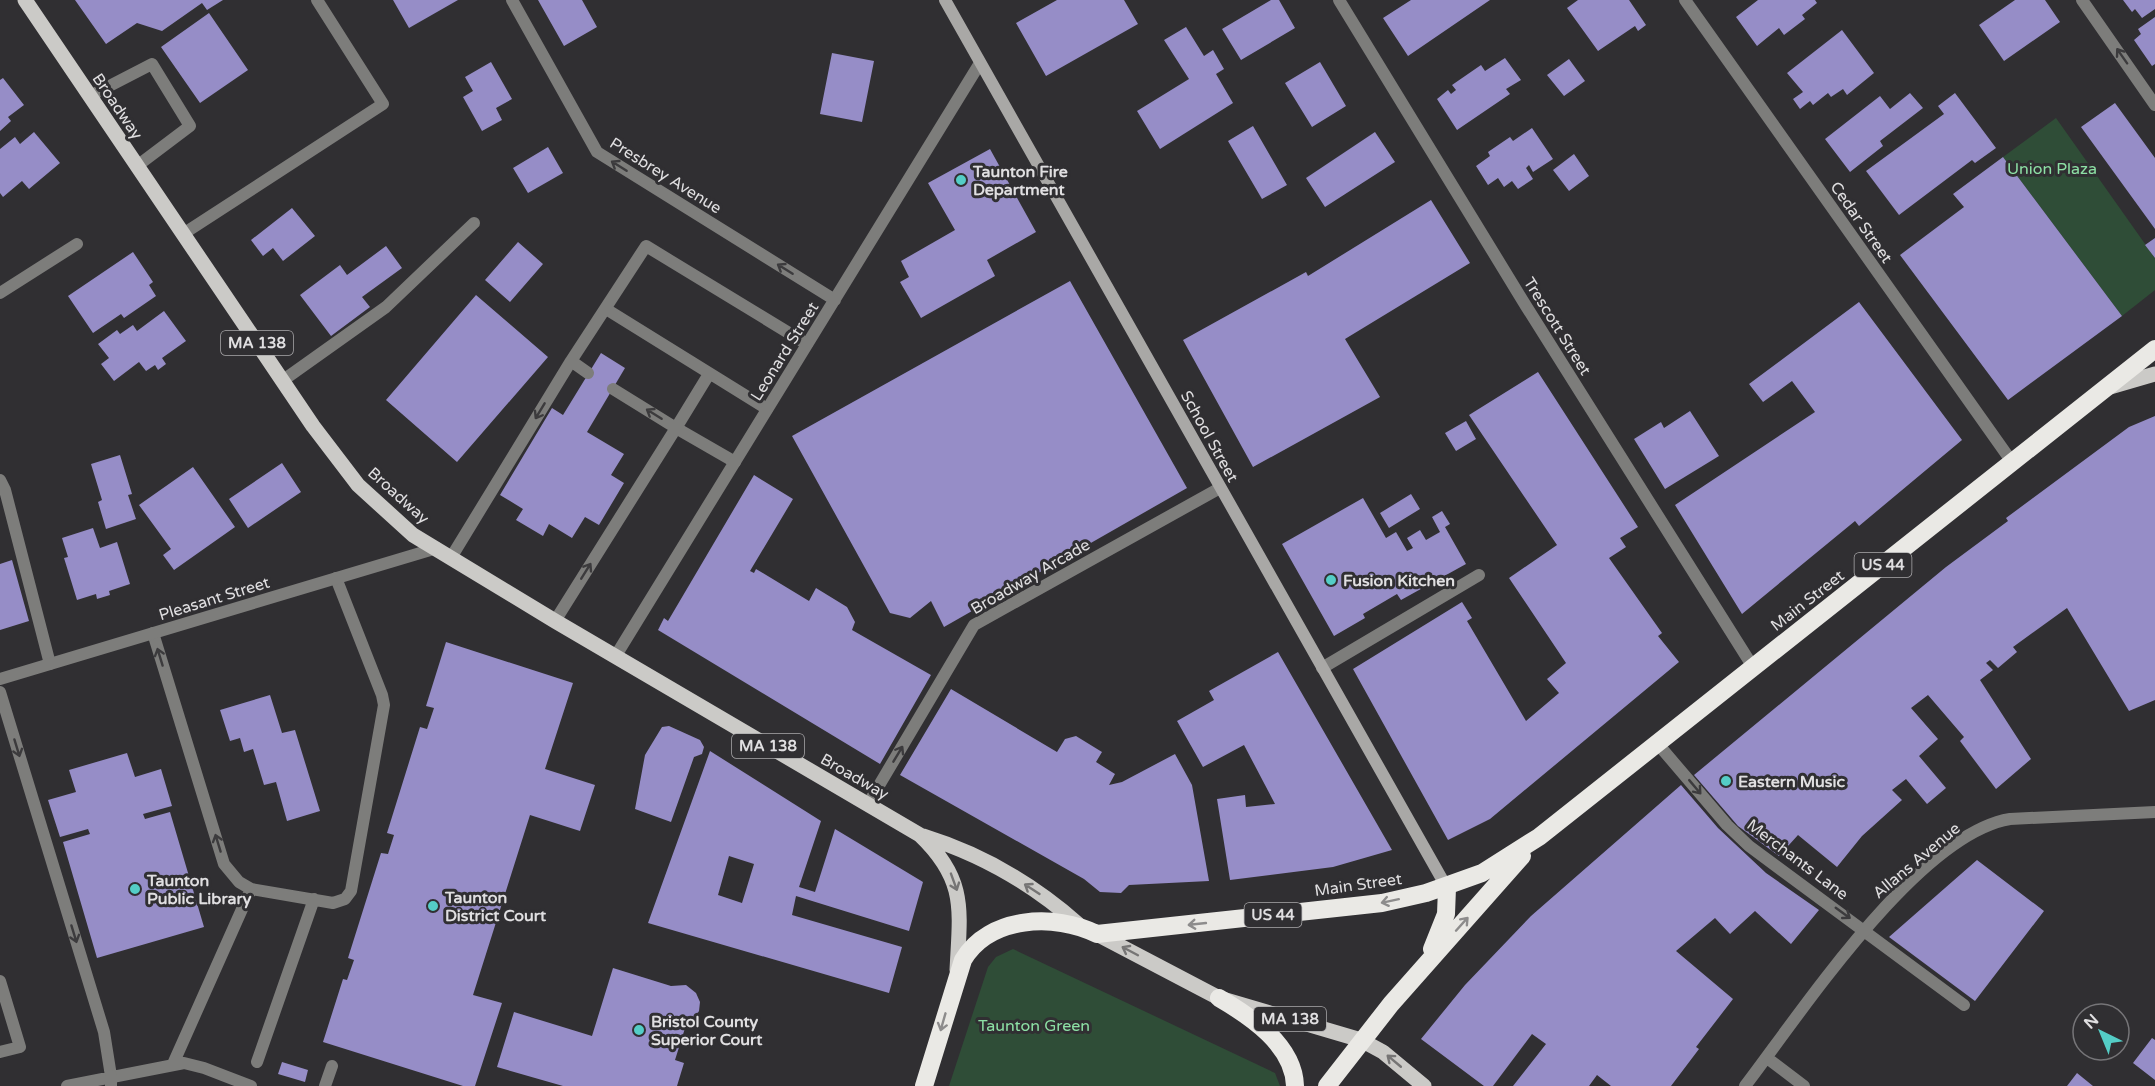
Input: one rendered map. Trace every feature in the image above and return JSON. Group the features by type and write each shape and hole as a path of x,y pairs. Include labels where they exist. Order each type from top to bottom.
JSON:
{"highway":[{"name":"Main Street","path":"1097,934 1382,903 1447,888 1502,862 1539,837 2155,349"},
{"name":"Main Street","path":"1361,1040 1539,837"},
{"path":"1409,983 1441,929 1449,900 1447,888"},
{"path":"924,1081 957,973 976,942 1005,926 1027,922 1078,924"},
{"name":"MA 138","path":"1078,924 1097,934"},
{"path":"1219,998 1251,1018 1276,1043 1291,1067 1295,1086"},
{"name":"US 44","path":"1327,1086 1361,1040"}],"main road":[{"name":"Broadway","path":"25,0 282,381 358,485 413,535 452,556 615,657 920,835 984,859 1056,904 1078,924"},
{"path":"2105,389 2155,374"},
{"name":"Broadway","path":"920,835 944,862 957,890 957,973"},
{"name":"MA 138","path":"1097,934 1219,998 1361,1040 1383,1052 1424,1086"}],"street":[{"path":"183,234 383,104 317,0"},
{"name":"Presbrey Avenue","path":"512,0 597,152 835,300"},
{"name":"Trescott Street","path":"1340,0 1526,306 1753,667"},
{"name":"Cedar Street","path":"1685,0 2012,462"},
{"path":"2082,0 2155,105"},
{"name":"School Street","path":"950,2 980,63 1447,888"},
{"name":"Leonard Street","path":"615,657 980,63"},
{"path":"90,96 152,64 190,126 137,166"},
{"path":"282,381 386,307 474,223"},
{"path":"0,293 77,244"},
{"path":"452,556 571,361 646,246 807,344"},
{"path":"606,309 767,409"},
{"path":"571,361 588,373"},
{"path":"555,621 709,374"},
{"path":"613,388 735,462"},
{"path":"0,480 6,490 50,664"},
{"name":"Broadway Arcade","path":"868,804 974,625 1220,488"},
{"name":"Pleasant Street","path":"0,679 437,548"},
{"path":"1322,668 1479,575"},
{"path":"153,633 224,864 239,882 251,889 340,902 351,891 384,705 382,694 336,578"},
{"path":"0,692 104,1032 111,1081"},
{"name":"Merchants Lane","path":"1657,743 1727,825 1749,846 1964,1005"},
{"name":"Allans Avenue","path":"1745,1086 1864,930 1915,878 1965,838 1989,825 2031,818 2155,812"},
{"path":"173,1064 251,889"},
{"path":"257,1062 314,899"},
{"path":"0,981 20,1047 0,1052"},
{"path":"1767,1058 1804,1086"},
{"path":"67,1086 111,1081 173,1064 204,1068 251,1086"},
{"path":"326,1086 332,1066"}],"green space":[{"name":"Union Plaza","path":"2056,118 2155,258 2155,290 2122,316 2003,157"},
{"name":"Taunton Green","path":"1013,949 1275,1073 1280,1086 949,1086 988,967 996,957"}],"building":[{"path":"75,0 223,0 207,10 202,3 162,31 137,23 106,44"},
{"path":"393,0 458,0 409,28"},
{"path":"538,0 582,0 597,27 564,46"},
{"path":"1057,0 1124,0 1138,24 1046,76 1016,23"},
{"path":"1271,0 1279,0 1295,28 1241,60 1222,29"},
{"path":"1411,0 1490,0 1408,56 1383,18"},
{"path":"1578,0 1629,0 1646,25 1638,31 1635,26 1598,51 1567,8"},
{"path":"1758,0 1815,0 1817,3 1802,15 1805,19 1784,35 1779,28 1757,46 1736,17"},
{"path":"2015,0 2045,0 2060,22 2004,61 1979,25"},
{"path":"2123,0 2155,0 2155,9 2142,18 2135,9 2132,12"},
{"path":"209,13 248,70 200,103 161,47"},
{"path":"2155,17 2155,64 2152,66 2134,40 2141,34 2138,29"},
{"path":"1186,27 1204,56 1213,50 1224,69 1216,74 1233,103 1160,149 1137,111 1189,79 1164,40"},
{"path":"1842,30 1874,73 1847,95 1843,89 1831,97 1828,93 1813,105 1810,101 1800,109 1793,99 1803,92 1787,73"},
{"path":"832,53 874,61 862,122 820,114"},
{"path":"1505,58 1521,80 1506,89 1510,94 1457,130 1437,99 1448,90 1451,94 1456,90 1452,85 1481,65 1485,71"},
{"path":"1569,59 1585,81 1564,96 1547,75"},
{"path":"491,62 512,99 496,108 502,120 482,131 463,97 473,91 465,77"},
{"path":"1320,62 1346,106 1312,127 1285,83"},
{"path":"3,78 24,105 8,117 11,121 0,131 0,80"},
{"path":"1910,93 1923,108 1880,141 1883,146 1850,172 1825,139 1880,96 1890,109"},
{"path":"1955,93 1996,148 1975,163 1972,160 1899,215 1866,171 1944,114 1938,106"},
{"path":"2115,103 2155,158 2155,229 2081,127"},
{"path":"1253,126 1287,185 1262,199 1228,141"},
{"path":"1532,128 1553,159 1533,172 1529,165 1526,168 1533,179 1518,189 1512,181 1504,187 1498,178 1488,185 1476,166 1490,156 1488,152 1510,137 1513,141"},
{"path":"34,132 60,163 29,189 22,181 3,197 0,193 0,149 15,137 20,144"},
{"path":"1375,132 1395,162 1325,207 1306,178"},
{"path":"548,147 563,173 528,193 513,168"},
{"path":"990,149 1036,232 987,260 995,276 921,318 900,282 909,277 901,261 955,230 928,183"},
{"path":"1574,154 1589,176 1569,191 1553,170"},
{"path":"2003,157 2122,316 2008,400 1900,255 1964,207 1953,194"},
{"path":"1431,200 1470,263 1345,339 1380,397 1253,467 1183,340 1306,272 1308,276"},
{"path":"292,208 315,236 283,261 273,248 263,256 251,240"},
{"path":"2155,238 2155,258 2145,245"},
{"path":"518,242 543,264 510,302 485,280"},
{"path":"386,246 402,268 362,297 370,307 331,336 300,295 340,265 347,275"},
{"path":"133,252 153,282 149,285 156,296 124,318 121,314 93,333 68,296"},
{"path":"1070,281 1187,488 944,627 931,601 910,618 890,613 792,436"},
{"path":"476,295 548,357 457,462 386,400"},
{"path":"1859,302 1962,440 1859,526 1855,521 1742,614 1675,505 1815,412 1792,381 1763,402 1749,384"},
{"path":"164,311 186,341 162,358 166,364 158,370 155,365 146,371 139,362 114,381 101,364 109,358 98,344 117,330 120,334 133,325 137,331"},
{"path":"601,353 625,368 587,432 624,454 611,475 624,483 599,525 585,517 572,538 549,524 543,536 516,520 523,509 500,495 552,408 563,415"},
{"path":"1538,372 1638,527 1620,538 1626,547 1609,558 1662,633 1658,636 1679,662 1490,819 1448,840 1353,669 1462,602 1472,618 1467,621 1526,721 1559,693 1547,679 1566,663 1509,578 1557,545 1469,415"},
{"path":"1690,411 1719,456 1665,489 1634,439 1661,422 1664,428"},
{"path":"2155,416 2155,700 2129,711 2067,608 2013,647 2017,652 1998,668 1990,660 1986,663 1993,670 1980,680 2031,759 1996,789 1960,741 1964,737 1928,695 1911,708 1938,739 1919,756 1946,788 1927,804 1906,779 1892,790 1902,800 1862,836 1837,867 1798,835 1779,856 1738,826 1694,775 1946,567 2008,521 2006,518 2129,427"},
{"path":"1466,421 1476,439 1456,451 1445,433"},
{"path":"120,455 132,494 128,495 136,519 106,529 98,502 102,500 91,464"},
{"path":"282,463 301,492 248,528 229,499"},
{"path":"193,467 235,527 174,570 163,555 171,549 139,505"},
{"path":"754,475 793,499 750,571 754,573 756,569 809,601 816,588 847,607 855,622 852,630 931,675 880,764 658,630 664,618 668,621"},
{"path":"1411,494 1420,509 1389,528 1380,513"},
{"path":"1363,498 1386,538 1396,532 1407,551 1413,548 1407,538 1420,530 1426,540 1440,532 1432,517 1442,511 1450,524 1445,527 1466,564 1401,600 1397,594 1363,614 1365,618 1334,636 1282,544"},
{"path":"93,528 100,548 117,542 130,584 109,591 110,595 97,599 96,594 77,600 64,558 68,557 62,538"},
{"path":"12,560 29,621 0,630 0,564"},
{"name":"Taunton District Court","path":"446,642 573,683 545,769 595,785 580,831 530,815 473,995 502,1003 475,1086 463,1086 323,1042 343,979 347,980 354,960 348,958 381,853 388,854 394,835 387,833 420,727 427,729 434,708 426,706"},
{"path":"1278,652 1392,850 1333,867 1230,880 1217,799 1245,795 1246,807 1275,804 1244,745 1203,767 1177,721 1214,700 1209,691"},
{"path":"951,689 1057,752 1065,739 1076,736 1102,752 1096,762 1115,774 1109,785 1122,782 1175,754 1192,785 1209,881 1129,885 1121,893 1100,892 1084,879 900,775"},
{"path":"270,695 282,733 295,730 320,811 287,821 276,782 264,785 253,749 244,752 240,738 230,741 220,710"},
{"path":"669,726 700,740 704,747 702,754 694,757 671,822 635,809 645,755 662,727"},
{"path":"710,751 821,821 799,887 815,892 835,829 923,882 909,931 796,896 792,915 902,947 889,993 648,923","holes":["729,856 754,864 742,903 718,895"]},
{"name":"Taunton Public Library","path":"127,753 135,777 161,769 172,806 143,814 145,819 170,812 204,927 97,958 63,842 90,834 88,829 60,837 48,800 76,792 69,770"},
{"path":"1681,785 1718,828 1766,873 1819,910 1791,944 1755,911 1730,934 1715,918 1676,951 1733,999 1696,1047 1699,1049 1671,1086 1611,1086 1597,1075 1589,1086 1513,1086 1546,1044 1532,1034 1493,1086 1484,1086 1421,1039 1465,985 1531,916"},
{"path":"1977,860 2044,911 1975,1001 1889,937"},
{"name":"Bristol County Superior Court","path":"613,968 671,986 686,985 696,993 700,1002 699,1011 686,1025 675,1060 684,1063 677,1086 563,1086 497,1067 514,1012 592,1036"},
{"path":"2152,1038 2155,1040 2155,1080 2133,1063"},
{"path":"282,1062 308,1070 305,1082 278,1074"},
{"path":"2077,1073 2093,1086 2067,1086"}],"place":[{"name":"Taunton Fire Department","path":"961,180"},
{"name":"Fusion Kitchen","path":"1331,580"},
{"name":"Eastern Music","path":"1726,781"},
{"name":"Taunton Public Library","path":"135,889"},
{"name":"Taunton District Court","path":"433,906"},
{"name":"Bristol County Superior Court","path":"639,1030"}]}
